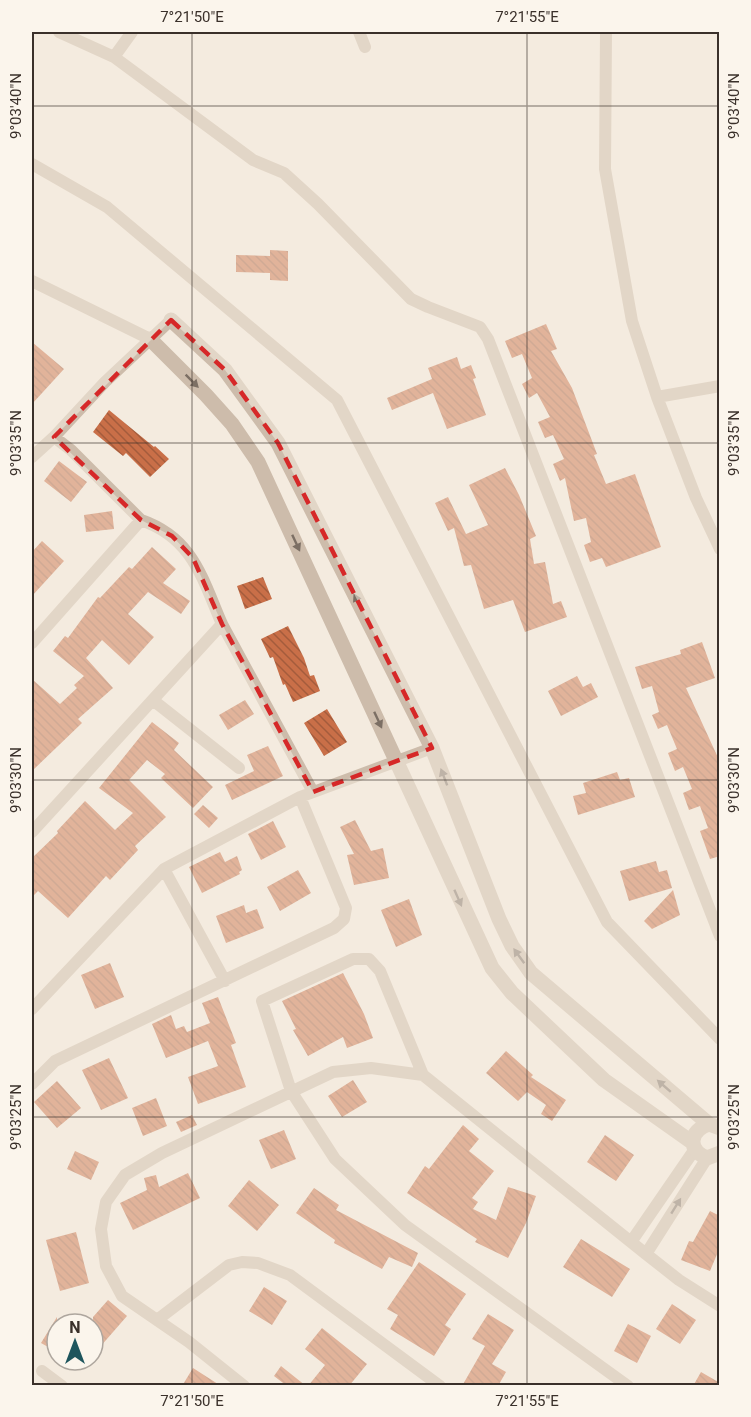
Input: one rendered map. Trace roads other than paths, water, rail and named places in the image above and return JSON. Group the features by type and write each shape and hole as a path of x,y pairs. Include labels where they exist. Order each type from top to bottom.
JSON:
{"street":[{"path":"59,32 114,57 253,160 284,173 318,204 411,299 480,327 492,350 720,936"},
{"path":"114,57 132,32"},
{"path":"359,32 365,47"},
{"path":"606,32 605,169 632,321 657,397 696,498 720,549"},
{"path":"32,164 107,207 337,400 607,922 720,1039"},
{"path":"32,281 150,339 225,416 258,462 492,969 512,993 604,1080 708,1153"},
{"path":"32,457 54,437 105,382 171,320 225,370 278,443 432,748 499,919 512,946 531,973 714,1126"},
{"path":"657,397 720,386"},
{"path":"54,437 71,450 141,520 155,525 172,536 193,558 222,624 313,792"},
{"path":"32,643 141,520"},
{"path":"32,832 222,624"},
{"path":"154,701 239,768"},
{"path":"32,1009 164,869 300,797 397,763 432,748"},
{"path":"32,1084 56,1061 334,928 344,919 346,908 300,797"},
{"path":"164,869 225,981"},
{"path":"628,1386 405,1225 335,1159 291,1091 262,1001 353,959 369,959 380,971 423,1075 679,1280 720,1306"},
{"path":"244,1386 158,1320 122,1296 106,1266 100,1229 106,1202 125,1175 162,1153 333,1072 371,1068 423,1075"},
{"path":"708,1153 694,1134 700,1127 714,1126"},
{"path":"631,1242 708,1153"},
{"path":"646,1254 708,1153"},
{"path":"158,1320 229,1265 242,1262 258,1263 290,1275 440,1386"},
{"path":"42,1371 62,1386"}]}
